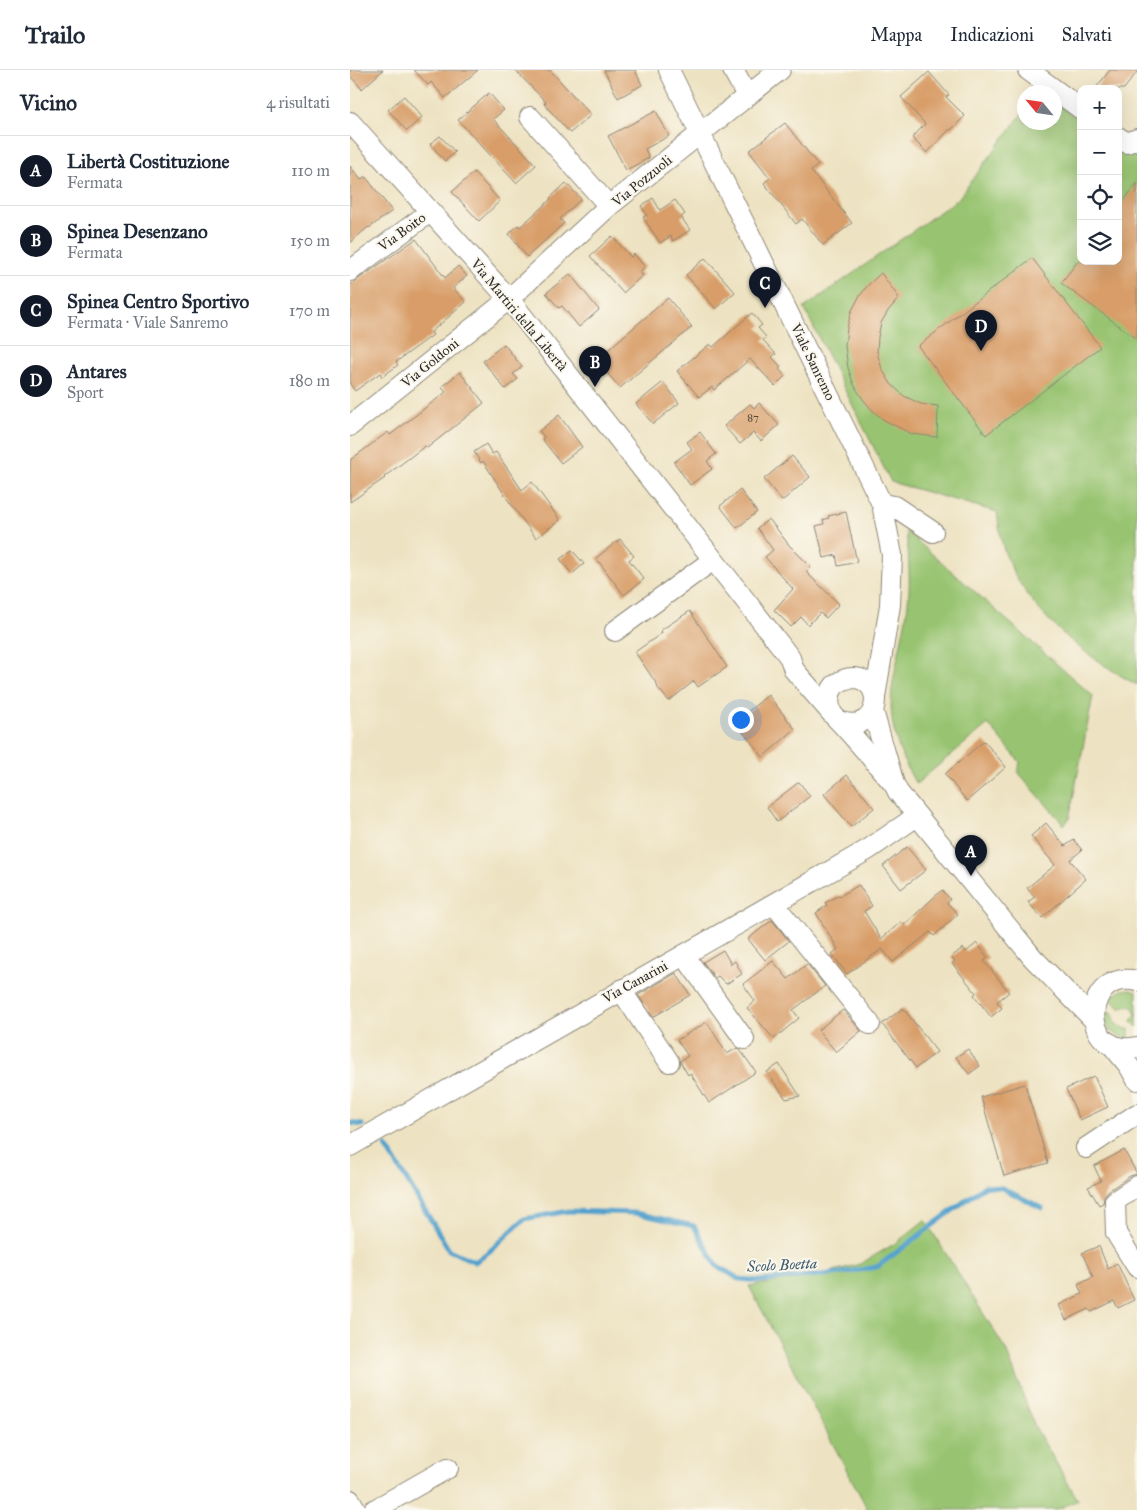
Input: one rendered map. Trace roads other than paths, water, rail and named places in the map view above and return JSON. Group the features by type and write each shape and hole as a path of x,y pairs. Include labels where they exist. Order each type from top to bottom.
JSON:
{"street":[{"name":"Viale Sanremo","path":"669,70 882,504 892,555 890,605 874,704"},
{"path":"734,70 747,96"},
{"name":"Via Pozzuoli","path":"509,299 609,206 780,70"},
{"path":"1028,70 1077,106"},
{"path":"530,117 609,206"},
{"name":"Via Martiri della Libertà","path":"351,126 509,299 790,658 794,670 837,716 870,758 894,784"},
{"path":"1122,139 1127,143 1137,139"},
{"name":"Via Boito","path":"350,270 430,212"},
{"name":"Via Goldoni","path":"350,426 509,299"},
{"path":"882,504 894,506 933,532"},
{"path":"615,631 713,560"},
{"name":"Viale Sanremo","path":"846,680 870,658 883,641"},
{"name":"Via Martiri della Libertà","path":"790,658 819,676 846,680 863,680 867,683 894,784 898,792 1033,958 1094,1020 1102,1037 1111,1044 1129,1066 1137,1080"},
{"path":"846,680 832,690 830,695 829,700 837,716 848,724 860,723 870,716 874,704"},
{"name":"Via Canarini","path":"350,1146 869,849 917,816"},
{"path":"774,904 870,1024"},
{"path":"684,955 744,1039"},
{"name":"Via Martiri della Libertà","path":"1051,976 1086,989 1102,990"},
{"path":"1094,1020 1094,1008 1102,990 1119,980 1137,981"},
{"path":"621,990 669,1062"},
{"path":"1111,1044 1123,1048 1137,1047"},
{"path":"1086,1148 1137,1114"},
{"path":"1137,1186 1115,1201 1116,1233 1137,1267"},
{"path":"374,1510 448,1468"},
{"path":"350,1500 356,1510"}],"waterway":[{"name":"Scolo Boetta","path":"350,1123 362,1125"},
{"name":"Scolo Boetta","path":"386,1146 449,1250 475,1262 491,1250 524,1219 569,1211 635,1213 694,1226 716,1265 739,1279 759,1281 842,1273 877,1267 985,1186 1002,1188 1042,1208"}],"place":[{"name":"Spinea Centro Sportivo","path":"765,308"},
{"name":"Antares","path":"981,351"},
{"name":"Spinea Desenzano","path":"595,387"},
{"name":"Libertà Costituzione","path":"971,876"}]}
